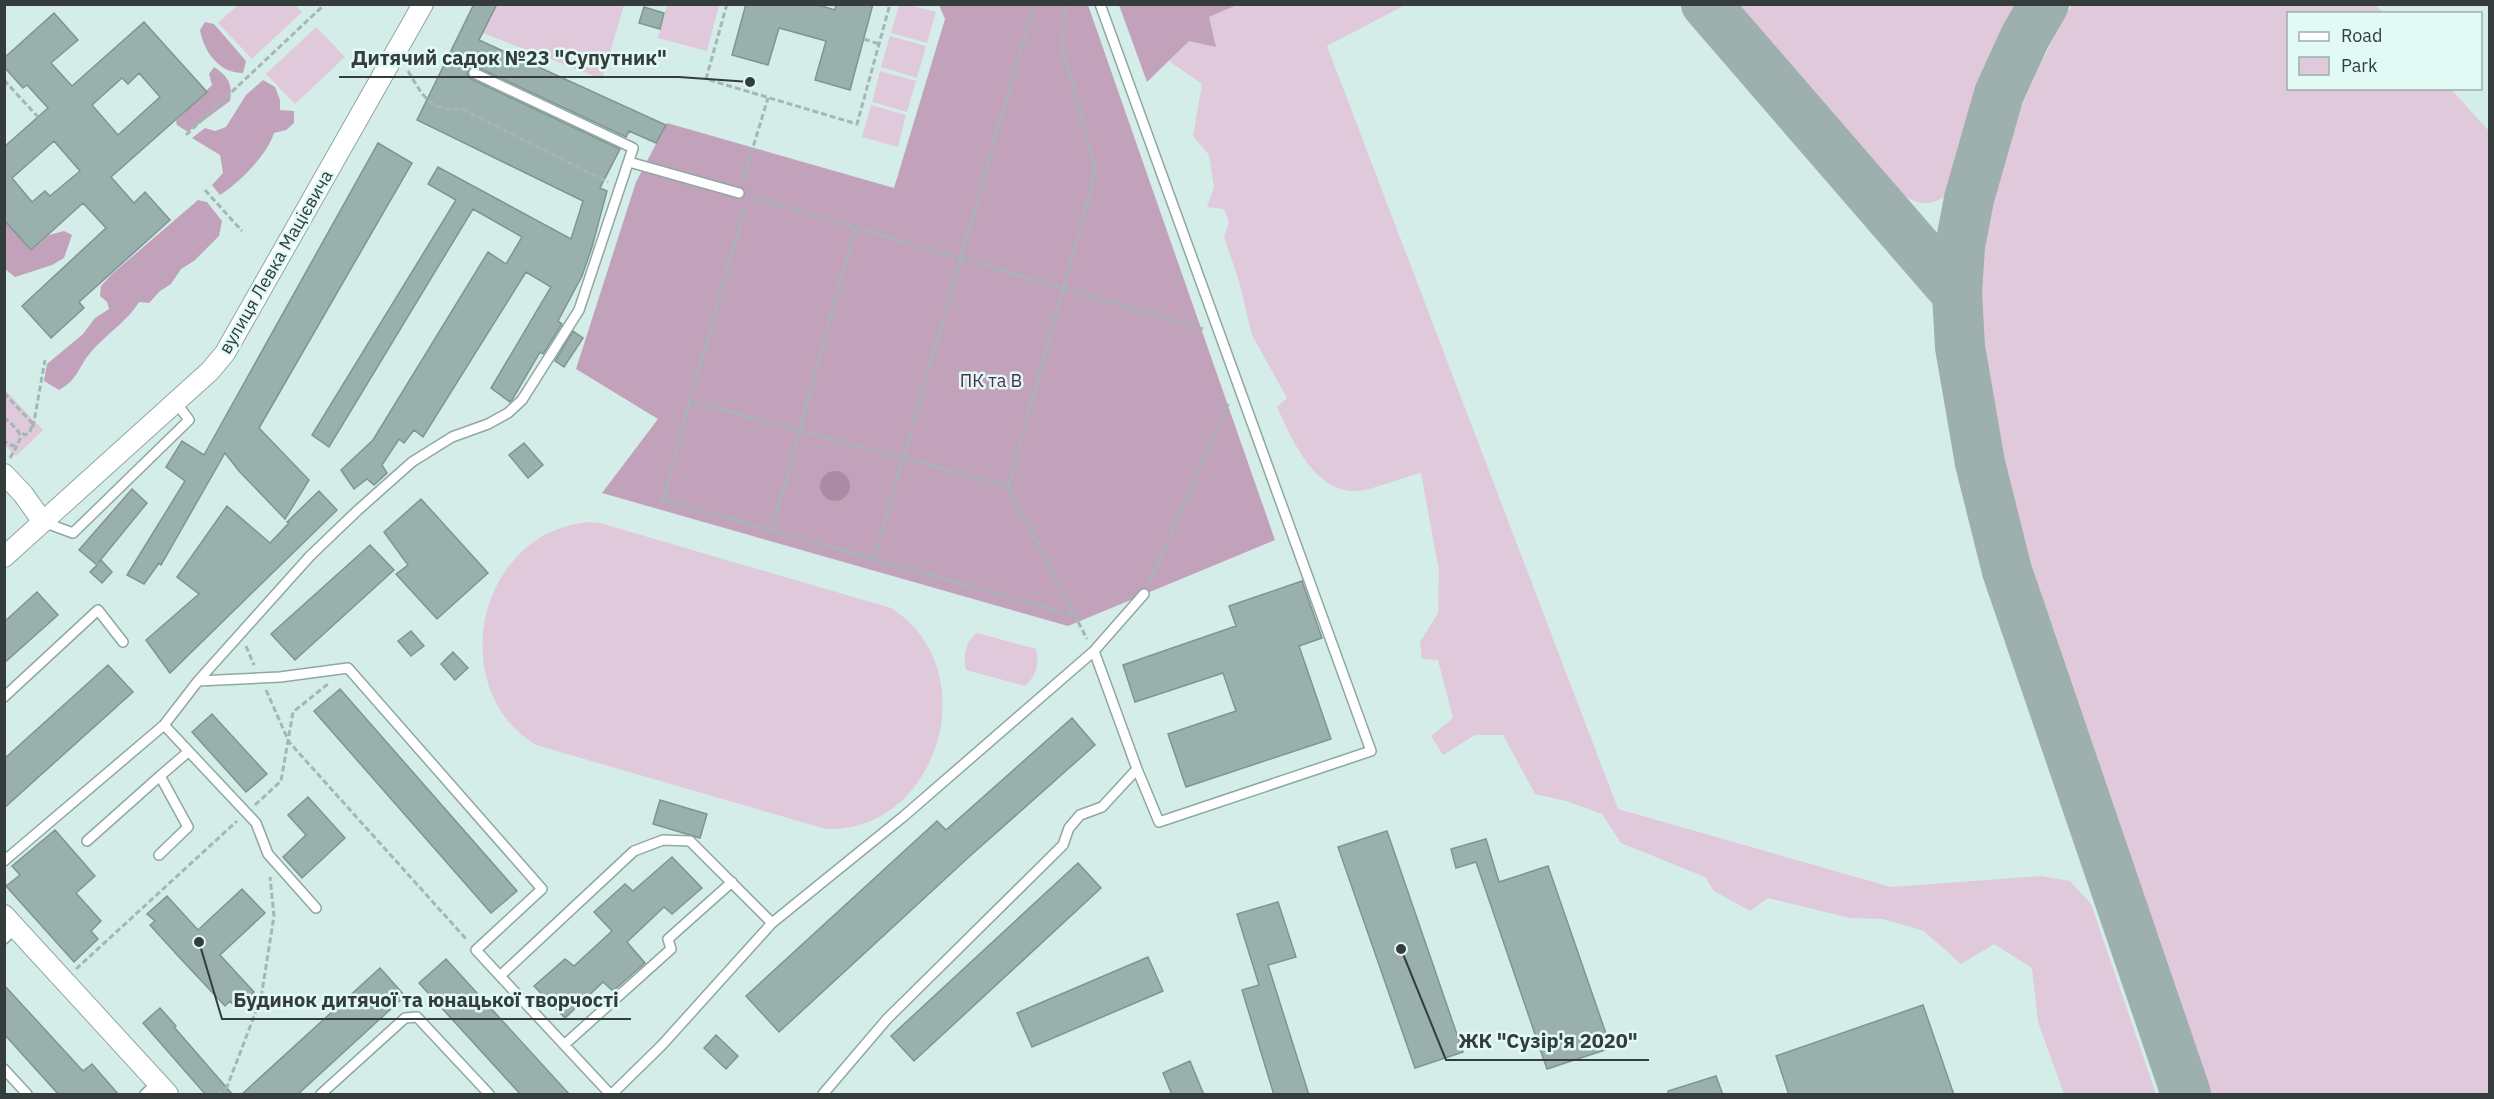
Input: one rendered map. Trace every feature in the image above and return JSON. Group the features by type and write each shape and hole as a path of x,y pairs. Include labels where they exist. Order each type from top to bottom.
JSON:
{"street":[{"name":"вулиця Левка Мацієвича","path":"4,557 210,371 225,353 423,4"},
{"path":"4,474 23,494 43,522"},
{"path":"8,927 64,980 157,1091"}],"lane":[{"path":"1094,651 1159,822 1371,751 1100,4"},
{"path":"4,861 164,725 198,681 310,556 412,462 452,437 498,418 522,400 579,310 633,148 474,73"},
{"path":"629,162 739,194"},
{"path":"43,522 73,533 189,420 175,401"},
{"path":"198,681 280,677 348,668 542,889 476,950 611,1095 662,1045 772,923 904,816 1094,651 1144,594"},
{"path":"4,697 98,610 123,642"},
{"path":"164,725 256,823 268,854 316,908"},
{"path":"87,841 188,752"},
{"path":"823,1095 887,1019 1063,845 1069,828 1080,815 1102,807 1137,769"},
{"path":"159,855 188,827 160,776"},
{"path":"500,976 634,851 663,840 690,841 772,923"},
{"path":"564,1046 671,949 668,939 732,882"},
{"path":"321,1095 405,1018 417,1017 489,1095"},
{"path":"4,1069 27,1095"}],"path":[{"path":"186,135 325,4"},
{"path":"727,4 706,79 857,124 890,4"},
{"path":"874,559 1034,4"},
{"path":"1066,4 1062,47 1094,164 1093,182 1008,486 1073,615 1094,651"},
{"path":"864,39 879,44"},
{"path":"396,52 425,99 448,110 462,109 620,189"},
{"path":"4,80 38,117"},
{"path":"739,194 768,98"},
{"path":"205,190 242,231"},
{"path":"1073,615 663,500 748,196 1220,334"},
{"path":"771,530 855,228"},
{"path":"4,441 13,446 29,434 33,427 45,360"},
{"path":"1144,594 1237,384"},
{"path":"5,393 32,422 33,427"},
{"path":"690,401 798,432 1008,486"},
{"path":"4,417 21,436 19,443"},
{"path":"18,431 25,435 29,434"},
{"path":"64,980 281,781 293,712 348,668"},
{"path":"288,742 476,950"},
{"path":"218,1095 227,1087 261,998 274,916 268,854"}],"green space":[{"path":"239,4 295,5 302,12 252,59 218,23"},
{"path":"1119,4 1237,5 1209,17 1216,47 1189,41 1147,82"},
{"path":"497,5 624,5 602,79 483,33"},
{"path":"667,5 719,5 707,51 658,38"},
{"path":"899,5 910,5 936,12 927,43 891,33"},
{"name":"ПК та В","path":"939,5 1088,5 1275,540 1068,626 602,493 658,419 576,369 636,182 667,123 894,188 945,19"},
{"path":"1237,5 1405,5 1327,46 1618,809 1891,887 2041,876 2070,881 2091,904 2156,1094 2064,1094 2038,1022 2032,968 1994,944 1961,964 1924,931 1883,919 1850,918 1768,898 1750,911 1714,891 1705,877 1621,843 1602,814 1566,801 1535,794 1503,735 1475,735 1443,755 1431,736 1453,718 1438,660 1422,659 1420,642 1438,613 1439,571 1421,473 1369,489 1354,491 1327,482 1306,461 1277,407 1287,398 1252,335 1239,281 1224,237 1229,222 1224,209 1207,207 1214,187 1209,155 1193,136 1202,84 1169,61 1209,17"},
{"path":"1735,5 2023,5 2000,50 1981,97 1951,193 1935,202 1921,203 1893,188"},
{"path":"2072,5 2375,5 2382,12 2287,12 2287,90 2452,90 2489,131 2489,1094 2207,1094 2023,557 1992,438 1983,378 1979,318 1982,257 1994,190 2014,126 2056,34"},
{"path":"205,22 214,24 246,61 243,73 227,69 214,60 205,46 200,30"},
{"path":"316,27 345,57 295,104 266,74"},
{"path":"890,36 926,46 917,78 881,67"},
{"path":"214,67 228,81 231,90 230,101 188,132 177,125 176,121 212,85 209,74"},
{"path":"880,71 916,81 907,112 872,102"},
{"path":"263,80 275,87 280,100 280,110 294,111 294,123 286,130 274,133 252,167 220,195 212,185 223,173 220,155 192,138 205,128 215,131 226,127 246,95"},
{"path":"871,105 906,115 898,147 862,137"},
{"path":"198,200 207,202 222,221 219,236 194,261 181,269 171,284 160,291 149,303 139,302 129,316 91,352 66,386 59,390 44,381 47,364 83,334 95,318 109,309 107,302 100,296 101,286"},
{"path":"5,221 31,251 49,235 64,231 72,235 64,258 52,265 15,277 5,269"},
{"path":"4,389 43,430 16,456 5,445"},
{"path":"588,522 600,523 891,608 921,635 938,669 943,706 937,743 921,777 897,805 865,823 826,829 536,745 513,727 497,704 487,678 483,650 485,622 493,595 506,569 526,548 555,530"},
{"path":"977,633 1036,649 1038,659 1036,669 1025,686 966,670 966,650"}],"shaded area":[{"path":"835,471 846,475 850,486 846,497 835,501 824,497 820,486 824,475"}],"building":[{"path":"474,4 497,4 479,40 666,125 656,143 629,131 626,137 477,67 470,68 467,74 471,79 620,149 600,188 607,191 592,247 582,276 558,321 562,324 543,354 540,352 512,400 510,402 491,388 551,287 526,272 423,437 414,430 404,443 399,439 382,465 387,473 374,485 367,479 354,489 341,470 373,440 488,252 506,264 522,237 473,209 329,447 312,435 456,200 428,184 438,167 571,239 583,201 417,120"},
{"path":"746,4 815,4 835,10 836,4 873,4 850,90 815,80 826,41 779,28 768,65 732,55"},
{"path":"644,7 664,13 660,29 639,23"},
{"path":"54,13 78,40 51,63 72,86 144,22 207,92 111,177 134,203 145,192 170,220 79,302 84,308 51,338 22,306 106,228 83,203 31,250 4,220 4,147 48,108 27,85 23,88 4,67 4,58","holes":["139,73 160,97 118,135 92,105 122,78 128,84","54,141 80,171 50,196 45,191 32,202 12,178"]},
{"path":"378,143 412,163 259,428 309,480 285,519 225,453 161,565 159,563 144,584 127,575 185,481 166,467 182,441 204,455"},
{"path":"573,331 583,338 564,367 555,361"},
{"path":"524,443 543,465 528,478 509,455"},
{"path":"132,489 147,503 98,563 101,560 112,572 102,583 90,572 97,565 79,550"},
{"path":"319,491 337,510 170,673 146,640 199,594 177,577 227,506 270,543 289,523 287,522"},
{"path":"421,499 488,573 437,619 396,574 408,565 384,532"},
{"path":"370,545 394,570 295,660 271,634"},
{"path":"1302,581 1322,638 1299,646 1331,739 1186,787 1168,734 1236,711 1223,673 1135,702 1123,665 1236,626 1229,606"},
{"path":"37,592 58,615 4,663 4,622"},
{"path":"411,631 424,646 411,656 398,641"},
{"path":"453,652 468,668 455,680 441,664"},
{"path":"108,665 133,692 4,808 4,759"},
{"path":"340,689 517,891 491,913 314,711"},
{"path":"212,714 267,774 246,792 192,732"},
{"path":"1072,718 1095,745 970,856 779,1032 746,996 937,821 946,830"},
{"path":"308,797 345,838 302,878 283,857 306,835 288,815"},
{"path":"660,800 707,814 700,838 653,824"},
{"path":"55,830 95,876 76,893 101,921 91,931 98,939 74,962 6,886 20,875 12,866"},
{"path":"1387,831 1463,1052 1415,1068 1338,847"},
{"path":"1486,839 1499,882 1548,866 1611,1048 1547,1069 1476,862 1456,868 1451,849"},
{"path":"672,857 702,888 672,914 664,907 627,942 645,963 613,991 603,982 565,1018 534,986 565,959 574,966 612,931 594,912 625,884 633,891"},
{"path":"1078,863 1101,888 914,1061 891,1036"},
{"path":"242,889 265,913 220,955 254,992 237,1009 230,1001 225,1006 150,925 155,921 147,914 167,896 198,930"},
{"path":"1278,902 1296,957 1268,965 1309,1095 1274,1095 1242,990 1259,985 1237,914"},
{"path":"1148,957 1163,991 1032,1047 1017,1013"},
{"path":"446,959 570,1095 521,1095 419,983"},
{"path":"380,968 405,996 297,1095 241,1095"},
{"path":"4,985 83,1071 92,1064 119,1095 59,1095 4,1034"},
{"path":"1923,1005 1954,1095 1789,1095 1776,1056"},
{"path":"160,1008 233,1095 206,1095 143,1023"},
{"path":"716,1035 738,1056 726,1069 704,1048"},
{"path":"1190,1061 1204,1095 1172,1095 1163,1073"},
{"path":"1716,1076 1723,1095 1668,1095 1668,1091"}],"taxiway":[{"path":"1706,4 1957,294"},
{"path":"2044,4 2025,37 1999,94 1969,199 1960,246 1957,294 1960,347 1980,463 2007,571 2186,1094"}],"place":[{"name":"Дитячий садок №23 \"Супутник\"","path":"750,82"},
{"name":"Будинок дитячої та юнацької творчості","path":"199,942"},
{"name":"ЖК \"Сузір'я 2020\"","path":"1401,949"}]}
